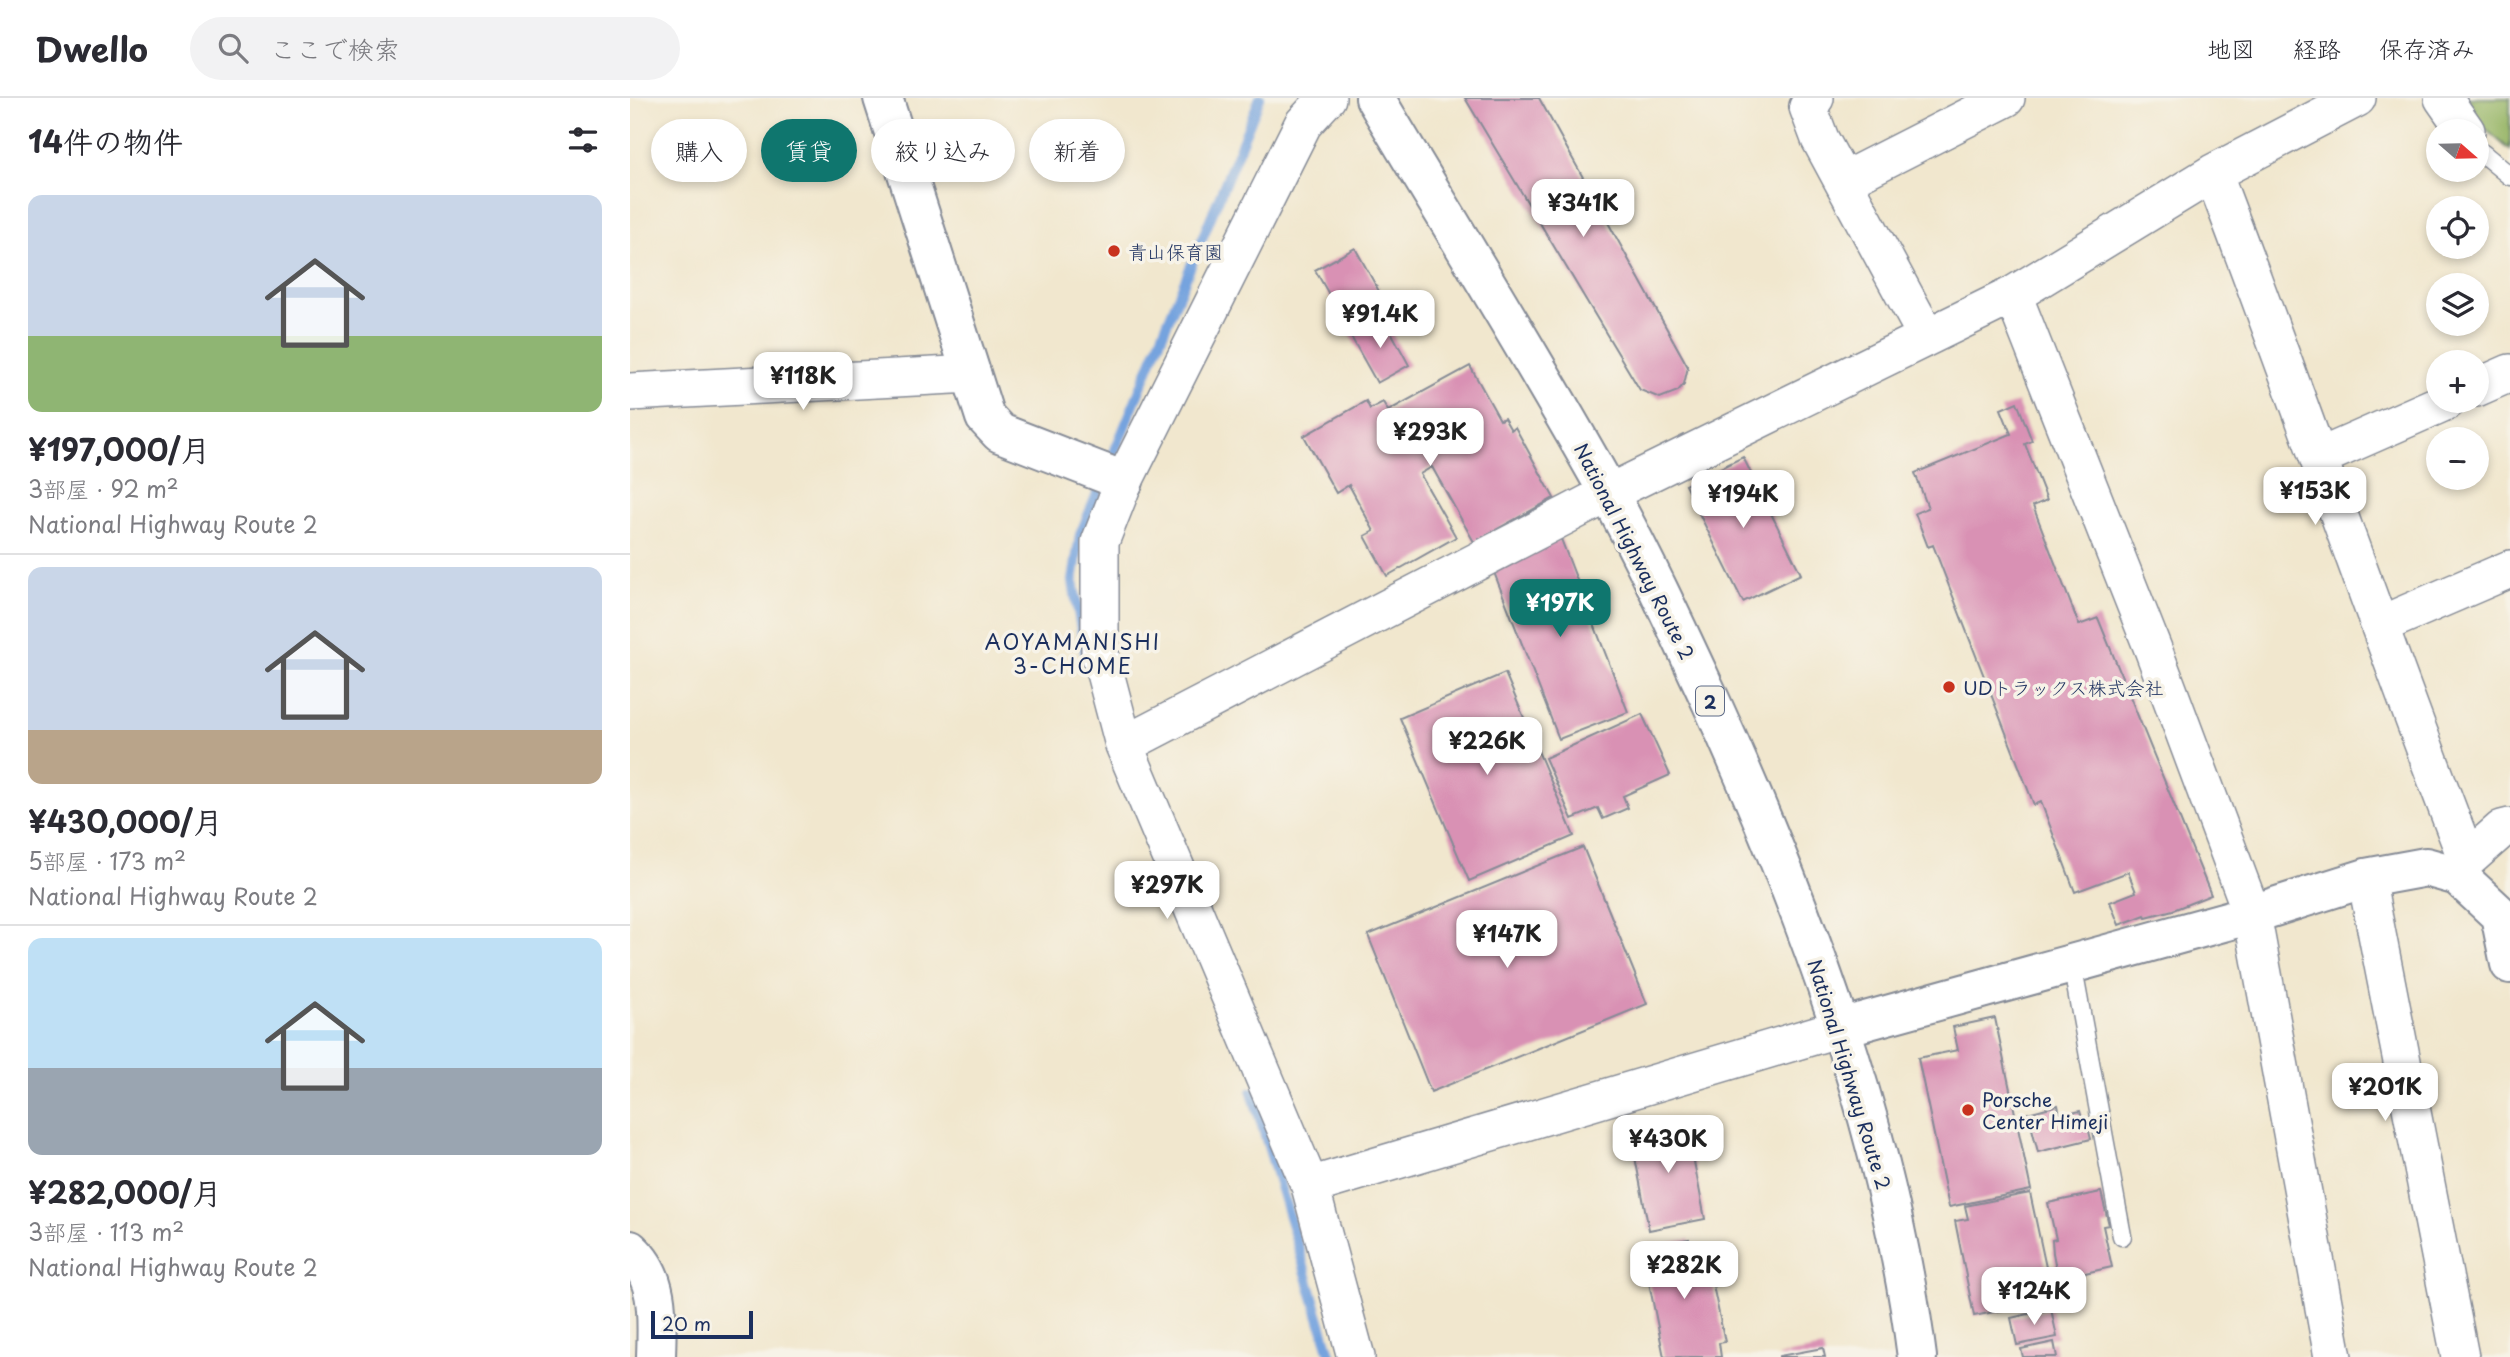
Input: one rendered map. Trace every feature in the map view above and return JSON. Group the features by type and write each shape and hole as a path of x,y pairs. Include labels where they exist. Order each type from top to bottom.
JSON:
{"main road":[{"path":"883,98 985,417 1000,433 1124,481"},
{"name":"National Highway Route 2","path":"1375,98 1609,493 1680,635 1748,785 1840,1028 1874,1143 1901,1254 1917,1357"},
{"path":"1840,1028 2252,914 2366,878 2426,867 2462,868 2500,915 2510,964"},
{"path":"630,1250 648,1271 653,1289 657,1309 656,1357"}],"street":[{"path":"1327,98 1303,124 1124,481 1100,542 1100,654 1124,745 1311,1186 1356,1357"},
{"path":"1815,98 1808,107 1820,139 1927,337"},
{"path":"1843,181 2006,98"},
{"path":"1124,745 1609,493 2013,295 2213,173 2357,98"},
{"path":"2443,98 2458,119"},
{"path":"2213,173 2320,457 2462,868 2502,829 2510,827"},
{"path":"2013,295 2153,649 2252,914 2333,1357"},
{"path":"2489,382 2510,373"},
{"path":"630,391 972,374"},
{"path":"2320,457 2426,410"},
{"path":"2380,625 2510,569"},
{"path":"2366,878 2460,1357"},
{"path":"1311,1186 1840,1028"}],"lane":[{"path":"2489,156 2510,176"},
{"path":"2071,964 2122,1236"}],"green space":[{"path":"2461,98 2510,98 2510,150 2489,132 2489,119 2475,119"}],"building":[{"path":"1465,98 1539,98 1688,367 1684,384 1678,391 1660,398 1640,390"},
{"path":"1355,248 1385,302 1346,324 1315,270"},
{"path":"1383,317 1409,365 1377,383 1350,335"},
{"path":"1470,366 1500,420 1504,418 1511,430 1515,427 1554,498 1474,542 1432,467 1420,474 1456,537 1387,576 1365,536 1374,531 1349,485 1336,493 1304,436 1366,401 1370,409 1383,402 1388,411"},
{"path":"2017,402 2032,441 2025,444 2047,500 2033,506 2079,625 2098,618 2211,895 2173,910 2146,917 2145,915 2119,925 2110,902 2136,892 2128,872 2075,892 2041,802 2034,805 1933,545 1928,547 1915,513 1928,508 1915,473 2011,434 2001,409"},
{"path":"1743,457 1801,574 1743,602 1685,485"},
{"path":"1561,539 1628,712 1559,739 1492,567"},
{"path":"1505,673 1574,836 1469,881 1400,718"},
{"path":"1642,714 1670,775 1623,796 1628,808 1603,819 1598,808 1572,819 1545,758"},
{"path":"1583,847 1647,1004 1431,1092 1368,935"},
{"path":"1995,1018 2031,1190 1949,1207 1918,1058 1958,1050 1953,1027"},
{"path":"2058,1105 2060,1116 2080,1111 2082,1118 2085,1117 2091,1139 2038,1152 2028,1113"},
{"path":"1686,1120 1705,1219 1649,1230 1630,1131"},
{"path":"2101,1192 2109,1225 2103,1226 2112,1267 2058,1279 2052,1240 2056,1239 2048,1203"},
{"path":"2030,1193 2053,1300 1974,1316 1955,1221 1968,1219 1965,1206"},
{"path":"1689,1239 1693,1260 1707,1257 1725,1342 1719,1343 1721,1357 1664,1357 1642,1248"},
{"path":"2051,1309 2057,1337 2017,1345 2011,1318"},
{"path":"2054,1342 2057,1357 2023,1357 2021,1349"},
{"path":"1823,1348 1825,1357 1779,1357 1779,1356"}],"waterway":[{"path":"1085,653 1073,581 1080,535 1260,98"},
{"path":"1252,1092 1331,1357"}],"place":[{"name":"青山保育園","path":"1114,251"},
{"name":"UDトラックス株式会社","path":"1949,687"},
{"name":"Porsche Center Himeji","path":"1968,1110"}],"district":[{"name":"AOYAMANISHI 3-CHOME","path":"1073,653"}]}
